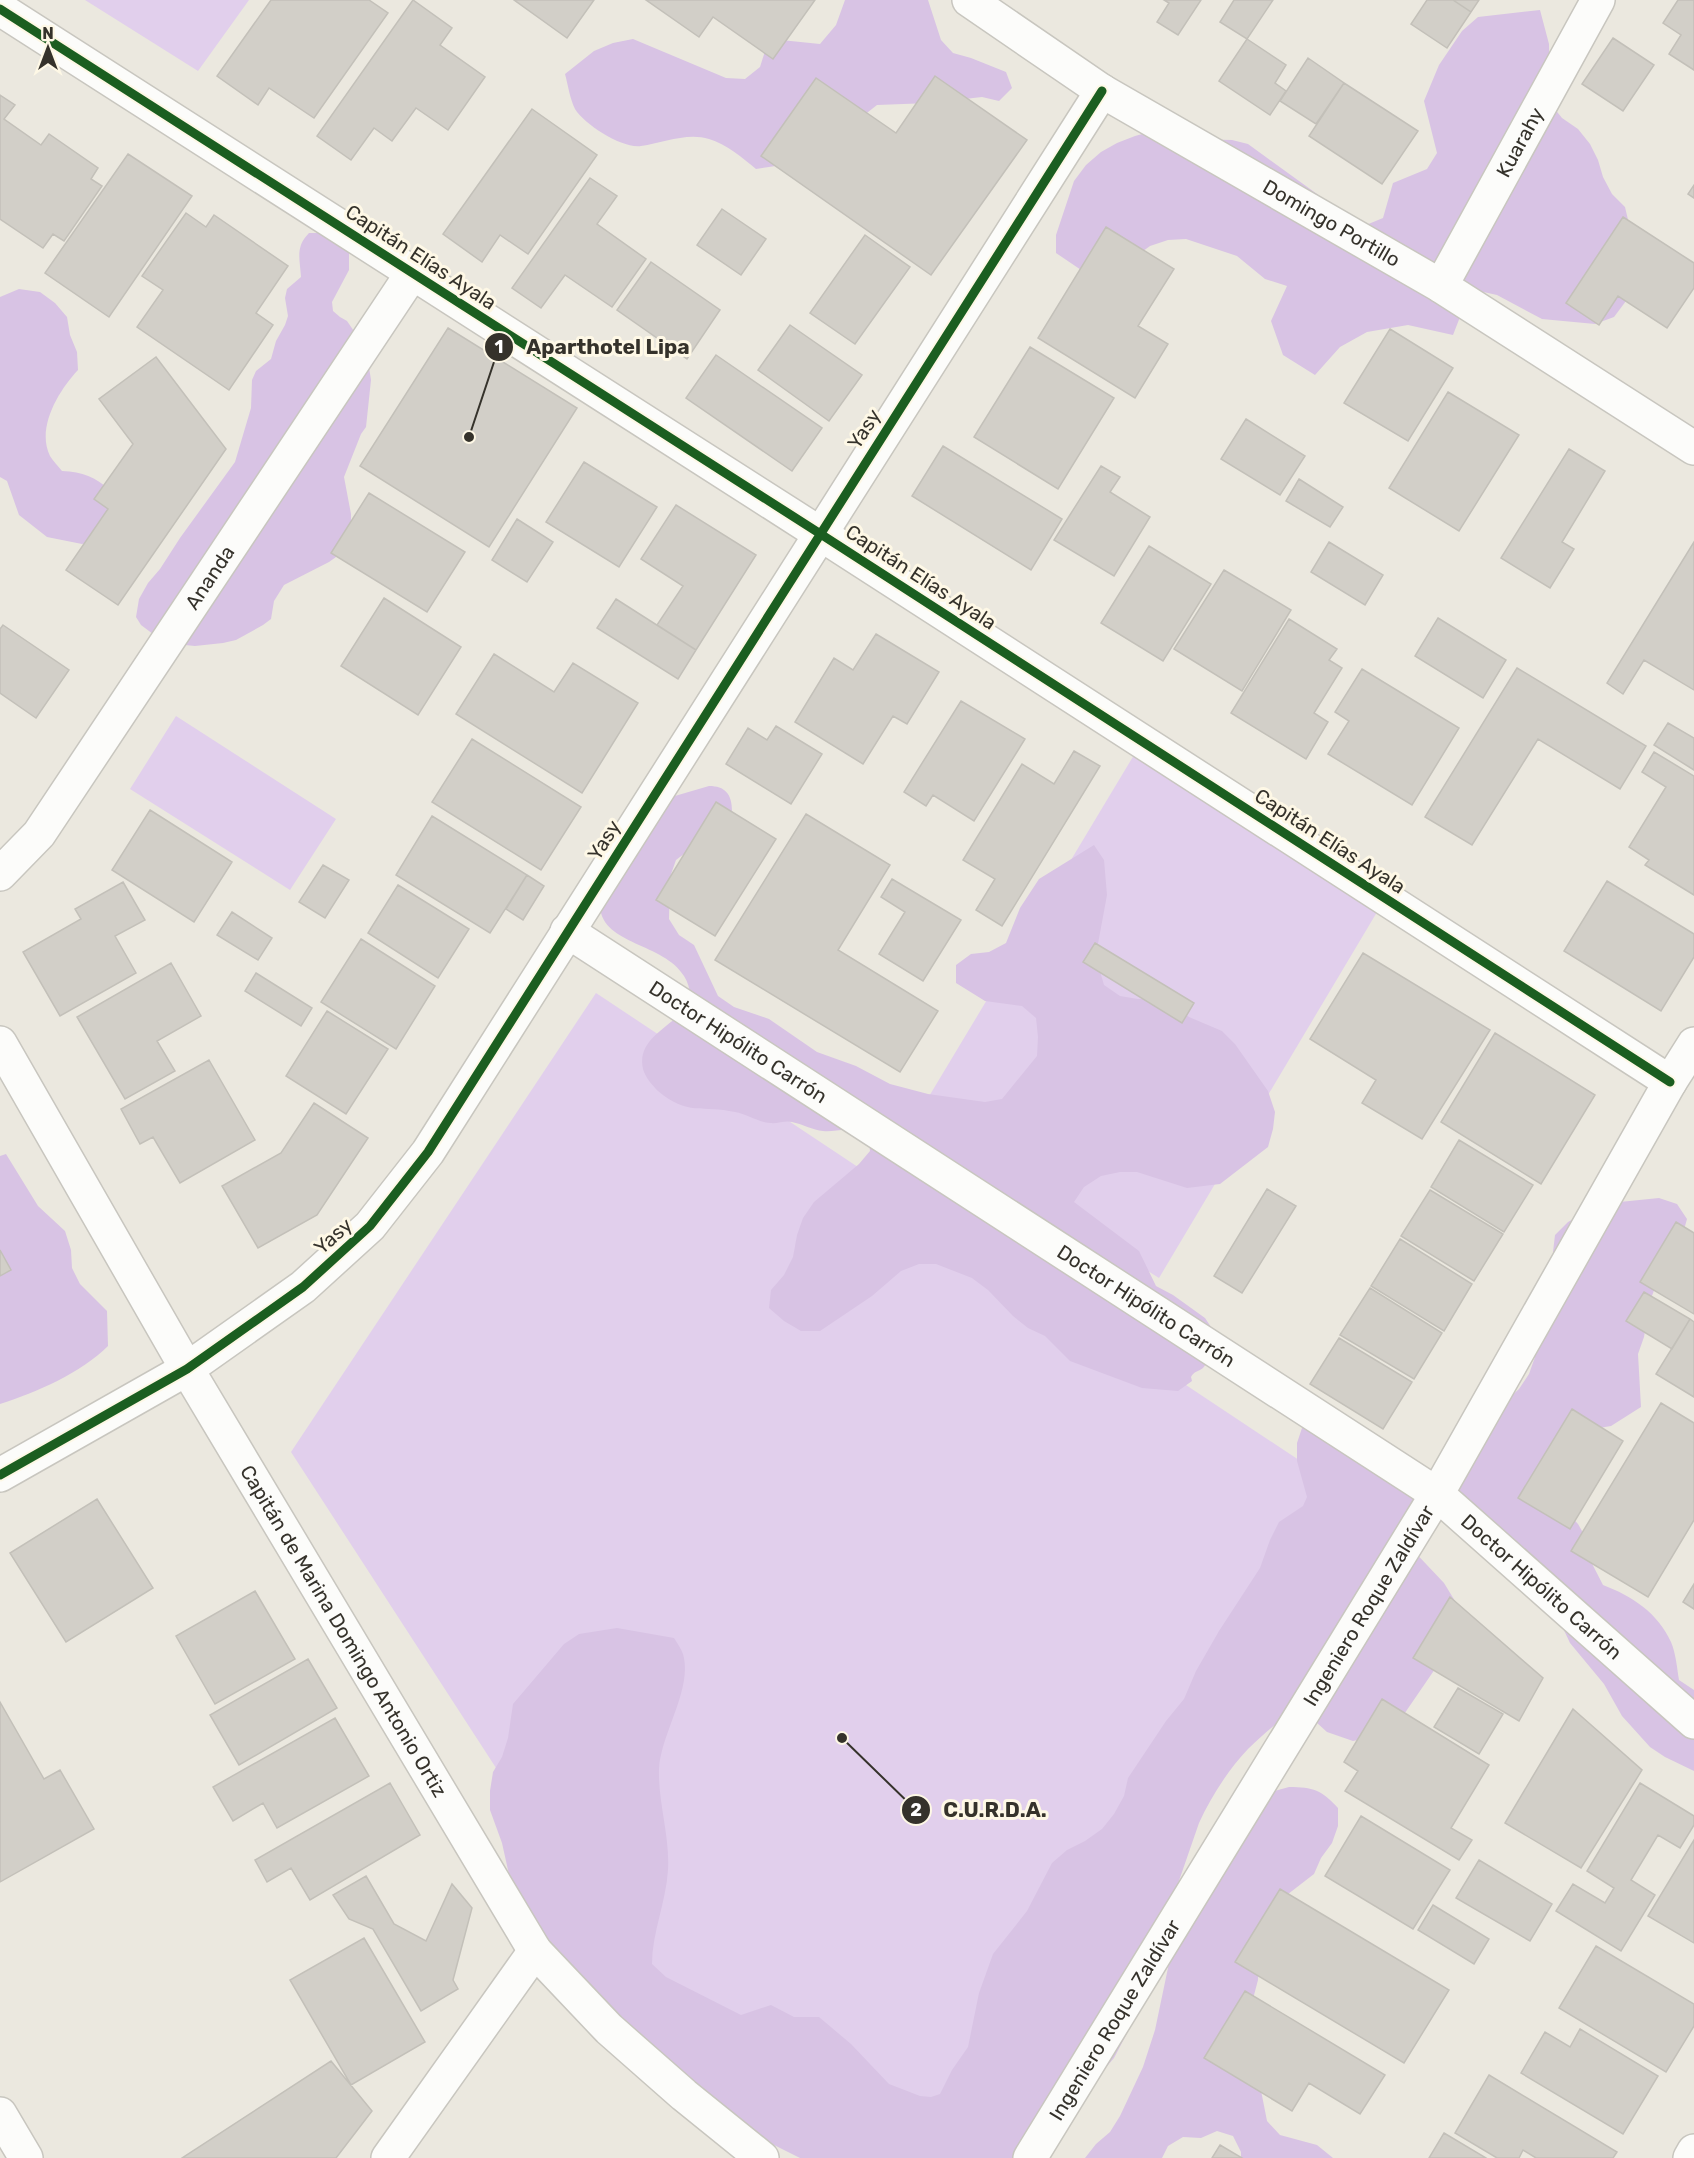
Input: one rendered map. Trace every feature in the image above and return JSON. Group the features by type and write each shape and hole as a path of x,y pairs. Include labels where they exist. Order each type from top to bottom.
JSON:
{"street":[{"name":"Domingo Portillo","path":"969,0 1102,90 1441,286 1694,448"},
{"name":"Kuarahy","path":"1441,286 1598,0"},
{"name":"Capitán Elías Ayala","path":"0,9 819,533 1670,1082"},
{"name":"Yasy","path":"0,1475 187,1369 303,1287 370,1226 428,1152 1102,90"},
{"name":"Ananda","path":"0,874 39,834 412,272"},
{"name":"Doctor Hipólito Carrón","path":"567,931 1437,1494 1694,1722"},
{"name":"Capitán de Marina Domingo Antonio Ortiz","path":"0,1043 187,1369 535,1951 609,2030 762,2158"},
{"name":"Ingeniero Roque Zaldívar","path":"1030,2158 1437,1494 1670,1082 1694,1044"},
{"path":"388,2158 535,1951"},
{"path":"0,2114 26,2158"},
{"path":"1690,2158 1694,2151"}],"shaded area":[{"path":"85,0 249,0 198,71"},
{"path":"845,0 928,0 941,40 953,53 1006,72 1012,88 999,101 982,97 930,103 877,105 789,164 756,169 728,148 701,137 684,137 641,146 624,144 596,129 580,115 573,105 565,74 594,51 613,43 633,39 726,78 745,79 760,67 766,48 781,40 820,44 836,25"},
{"path":"1540,10 1549,44 1550,103 1562,118 1578,129 1590,144 1612,194 1625,207 1629,224 1626,301 1614,317 1595,324 1542,319 1497,295 1479,291 1460,317 1453,335 1408,325 1367,332 1340,347 1315,375 1283,355 1271,321 1287,286 1265,279 1237,256 1186,239 1168,240 1150,246 1135,257 1090,276 1056,253 1056,235 1074,181 1086,165 1101,152 1117,143 1153,131 1191,139 1232,140 1248,144 1317,194 1330,207 1366,225 1383,218 1393,183 1427,169 1437,153 1424,101 1439,65 1462,31 1478,17"},
{"path":"309,233 329,233 349,246 349,270 332,302 333,311 347,321 358,337 368,361 371,380 366,427 344,477 351,514 346,542 336,557 329,562 284,585 274,601 271,619 263,625 236,640 223,643 195,646 165,643 141,625 136,617 139,599 148,583 235,462 251,408 252,380 256,371 271,359 276,341 285,325 288,316 285,298 287,289 301,277 300,248"},
{"path":"19,289 40,292 55,303 67,317 70,335 77,352 78,370 64,388 52,410 48,422 46,445 50,456 62,471 88,476 110,490 113,507 100,540 82,544 47,537 19,515 7,481 0,477 0,297"},
{"path":"176,716 336,819 290,890 130,789"},
{"path":"1134,755 1383,902 1159,1278 913,1123"},
{"path":"709,786 723,789 726,792 731,800 732,811 714,831 676,860 670,877 669,919 679,935 694,945 718,996 734,1007 769,1019 817,1052 856,1066 890,1084 928,1094 985,1102 1002,1099 1037,1056 1036,1018 1022,1006 985,1001 956,983 956,965 971,954 989,952 1006,943 1020,908 1039,879 1094,845 1104,860 1107,895 1097,949 1104,985 1120,996 1138,999 1156,998 1173,1004 1189,1017 1222,1031 1235,1044 1268,1091 1275,1112 1268,1147 1220,1184 1187,1188 1137,1172 1120,1172 1101,1176 1084,1187 1074,1202 1139,1251 1156,1286 1205,1318 1215,1333 1208,1360 1203,1368 1192,1375 1192,1381 1178,1391 1142,1388 1070,1361 1045,1336 1028,1328 972,1278 936,1264 919,1264 901,1271 872,1296 820,1331 801,1331 784,1321 769,1308 771,1290 784,1275 793,1257 803,1218 814,1202 859,1164 870,1151 868,1133 854,1130 823,1131 796,1123 770,1123 724,1110 687,1107 668,1099 658,1091 644,1072 643,1054 649,1042 680,1014 688,1003 690,991 684,976 675,965 612,929 604,920 600,907 651,803"},
{"path":"596,993 1356,1498 947,2158 873,2158 633,1979 291,1452"},
{"path":"6,1154 38,1206 65,1231 71,1250 72,1268 80,1284 107,1311 108,1346 85,1365 58,1381 0,1404 0,1156"},
{"path":"1659,1198 1677,1204 1687,1219 1682,1237 1663,1267 1650,1301 1644,1337 1638,1354 1641,1407 1611,1426 1593,1429 1568,1513 1586,1538 1584,1548 1603,1585 1624,1594 1643,1607 1659,1622 1671,1642 1679,1680 1694,1690 1694,1771 1650,1747 1622,1716 1604,1684 1570,1643 1554,1609 1453,1507 1452,1472 1529,1374 1535,1357 1535,1321 1554,1288 1555,1235 1568,1222 1600,1204"},
{"path":"1303,1425 1407,1480 1416,1507 1409,1546 1444,1583 1455,1601 1435,1669 1398,1723 1353,1741 1327,1732 1306,1713 1290,1712 1241,1757 1227,1775 1199,1823 1137,2002 1134,2020 1114,2058 1090,2086 1046,2158 800,2158 691,2095 518,1915 502,1843 490,1810 493,1772 502,1757 508,1738 513,1704 564,1644 579,1634 617,1628 674,1638 683,1654 685,1668 684,1682 665,1741 659,1769 668,1870 654,1941 652,1964 666,1977 741,2015 771,2005 794,2017 819,2017 851,2044 889,2084 920,2096 931,2097 940,2094 952,2070 968,2047 979,1993 993,1954 1027,1911 1052,1863 1067,1850 1102,1829 1114,1814 1124,1796 1128,1778 1166,1721 1184,1699 1196,1671 1219,1631 1260,1568 1279,1522 1303,1506 1307,1497 1297,1461 1297,1443"},
{"path":"1289,1787 1311,1789 1322,1793 1338,1808 1338,1826 1332,1843 1321,1858 1314,1874 1270,1908 1260,1926 1258,1980 1245,2029 1256,2065 1267,2121 1280,2135 1317,2145 1333,2158 1241,2158 1241,2152 1233,2136 1217,2131 1201,2138 1183,2137 1168,2146 1162,2158 1085,2158 1110,2132 1143,2067 1155,2030 1173,1944 1271,1792"}],"building":[{"path":"271,0 369,0 388,13 314,118 269,88 258,105 217,76"},
{"path":"413,0 452,28 440,45 485,77 448,130 416,108 392,141 374,128 351,160 317,136"},
{"path":"514,0 594,0 567,38"},
{"path":"646,0 815,0 773,59 713,17 699,37"},
{"path":"1164,0 1201,0 1178,35 1157,22 1169,3"},
{"path":"1234,0 1273,0 1247,39 1220,22"},
{"path":"1427,0 1453,0 1471,12 1447,48 1411,24"},
{"path":"1453,0 1479,0 1471,12"},
{"path":"1678,0 1694,0 1694,70 1669,54 1681,35 1663,23"},
{"path":"1613,38 1654,65 1623,111 1582,84"},
{"path":"1247,39 1286,65 1275,83 1286,91 1270,115 1219,81"},
{"path":"1308,58 1344,83 1316,124 1280,101"},
{"path":"935,76 1027,140 931,275 761,156 816,78 896,133"},
{"path":"1344,83 1418,131 1382,184 1309,136"},
{"path":"0,95 15,105 4,119 41,145 49,134 98,168 91,179 102,186 64,241 53,234 43,248 0,219"},
{"path":"532,109 597,155 528,254 500,235 482,262 443,234"},
{"path":"128,154 192,196 109,317 45,273"},
{"path":"590,178 617,196 597,224 646,259 612,307 565,275 541,308 512,288"},
{"path":"1694,185 1694,198 1688,194"},
{"path":"722,209 766,239 741,275 697,245"},
{"path":"186,213 206,227 214,215 288,266 256,313 273,325 229,390 137,327 163,290 142,276"},
{"path":"1623,217 1694,263 1694,288 1667,328 1618,296 1599,325 1566,303"},
{"path":"1106,227 1174,269 1138,326 1168,344 1135,398 1038,338"},
{"path":"865,235 910,267 855,344 810,313"},
{"path":"651,262 720,310 687,359 617,310"},
{"path":"790,325 862,375 829,421 758,370"},
{"path":"448,328 577,408 489,547 360,466"},
{"path":"1390,329 1453,368 1408,441 1344,403"},
{"path":"1030,347 1114,398 1058,489 974,437"},
{"path":"716,355 822,428 792,471 686,398"},
{"path":"156,357 226,449 118,605 66,570 108,509 94,499 133,444 99,399"},
{"path":"1448,392 1519,435 1459,531 1389,488"},
{"path":"1246,419 1305,456 1280,495 1221,459"},
{"path":"943,446 1062,519 1031,570 912,496"},
{"path":"1569,449 1605,471 1562,542 1574,549 1550,588 1501,558"},
{"path":"584,462 657,507 619,567 546,522"},
{"path":"1101,466 1120,477 1110,492 1150,517 1114,576 1054,540"},
{"path":"1299,479 1343,507 1330,527 1286,501"},
{"path":"369,493 465,552 427,612 331,553"},
{"path":"676,505 756,555 696,650 657,625 683,586 641,559"},
{"path":"517,519 553,542 527,582 492,560"},
{"path":"1329,542 1383,575 1365,605 1311,572"},
{"path":"1694,542 1694,690 1644,660 1623,694 1607,683"},
{"path":"1149,546 1211,584 1163,661 1101,623"},
{"path":"1224,570 1291,610 1242,691 1174,649"},
{"path":"384,598 461,647 418,715 341,666"},
{"path":"616,599 696,650 678,679 597,628"},
{"path":"1438,618 1506,660 1483,698 1415,656"},
{"path":"1289,619 1337,649 1329,660 1342,668 1314,713 1328,722 1306,759 1231,713"},
{"path":"3,625 69,670 36,718 0,693 0,629"},
{"path":"876,634 939,672 907,724 893,716 863,764 795,722 834,658 853,670"},
{"path":"494,654 554,692 573,663 638,703 582,793 456,714"},
{"path":"1517,668 1646,746 1620,789 1538,739 1472,845 1425,817"},
{"path":"1362,669 1459,728 1412,805 1328,754 1349,721 1335,712"},
{"path":"961,701 1025,739 974,821 933,795 926,806 904,792"},
{"path":"1668,723 1694,738 1694,770 1654,745"},
{"path":"776,726 822,754 791,804 726,764 748,728 767,740"},
{"path":"472,739 581,807 541,870 432,802"},
{"path":"1074,751 1100,766 1002,926 976,910 995,879 963,860 1022,764 1054,784"},
{"path":"1654,752 1694,776 1694,895 1645,865 1649,860 1629,847 1666,787 1642,772"},
{"path":"716,802 776,839 715,936 656,900"},
{"path":"150,810 232,862 194,922 112,870"},
{"path":"806,814 890,865 838,950 938,1011 900,1072 715,960"},
{"path":"432,816 527,875 490,933 396,875"},
{"path":"323,865 349,880 325,918 299,902"},
{"path":"527,875 544,886 523,920 506,909"},
{"path":"892,879 961,920 923,981 879,954 905,912 881,897"},
{"path":"1607,881 1694,934 1694,957 1661,1011 1564,951"},
{"path":"123,882 145,920 115,936 136,973 60,1016 23,952 81,919 75,909"},
{"path":"398,885 469,929 438,978 368,933"},
{"path":"232,912 272,938 258,960 217,935"},
{"path":"361,939 435,986 396,1049 321,1002"},
{"path":"1095,943 1194,1003 1182,1023 1083,962"},
{"path":"1363,953 1490,1030 1422,1139 1362,1103 1376,1080 1310,1039"},
{"path":"171,963 201,1016 157,1041 175,1071 125,1099 77,1017"},
{"path":"256,973 312,1008 301,1026 245,991"},
{"path":"327,1011 388,1049 346,1114 286,1076"},
{"path":"1495,1033 1595,1095 1541,1184 1441,1122"},
{"path":"209,1060 255,1140 180,1183 153,1137 140,1144 121,1109"},
{"path":"314,1103 368,1138 317,1215 258,1248 222,1186 281,1153"},
{"path":"1459,1140 1533,1185 1504,1232 1431,1187"},
{"path":"1267,1189 1296,1206 1242,1293 1214,1276"},
{"path":"1430,1190 1503,1234 1474,1281 1401,1236"},
{"path":"1676,1222 1694,1233 1694,1314 1640,1282"},
{"path":"1400,1239 1472,1284 1444,1331 1371,1286"},
{"path":"0,1250 11,1270 0,1276"},
{"path":"1370,1288 1442,1333 1414,1379 1340,1335"},
{"path":"1644,1292 1690,1319 1672,1349 1626,1321"},
{"path":"1690,1319 1694,1322 1694,1397 1656,1374"},
{"path":"1339,1338 1412,1382 1383,1429 1310,1384"},
{"path":"1661,1403 1694,1423 1694,1520 1648,1597 1571,1551"},
{"path":"1572,1409 1623,1441 1570,1529 1518,1498"},
{"path":"97,1499 153,1588 66,1642 10,1553"},
{"path":"1694,1584 1694,1609 1683,1602"},
{"path":"255,1591 295,1659 215,1704 176,1636"},
{"path":"1450,1597 1543,1678 1519,1721 1413,1658"},
{"path":"308,1659 337,1708 239,1765 210,1715"},
{"path":"1458,1688 1503,1714 1479,1754 1434,1727"},
{"path":"1382,1699 1489,1765 1451,1828 1472,1840 1459,1860 1345,1791 1358,1771 1344,1762"},
{"path":"0,1702 44,1779 60,1770 94,1829 0,1882"},
{"path":"1573,1709 1642,1770 1581,1868 1505,1823"},
{"path":"335,1718 369,1776 277,1828 263,1803 233,1821 213,1787"},
{"path":"390,1783 420,1835 310,1900 291,1868 267,1882 255,1860"},
{"path":"1640,1783 1694,1816 1694,1825 1680,1848 1658,1835 1631,1880 1655,1895 1621,1951 1556,1911 1573,1884 1605,1903 1614,1888 1587,1871"},
{"path":"1361,1816 1450,1870 1413,1929 1325,1876"},
{"path":"1694,1840 1694,1943 1648,1916"},
{"path":"1479,1860 1552,1904 1530,1941 1456,1898"},
{"path":"366,1876 394,1924 426,1941 452,1884 472,1908 453,1980 458,1989 421,2011 373,1929 349,1919 333,1895"},
{"path":"1280,1889 1449,1990 1404,2063 1235,1962"},
{"path":"1433,1905 1489,1939 1474,1964 1418,1930"},
{"path":"364,1938 425,2042 351,2085 290,1980"},
{"path":"1596,1946 1694,2004 1694,2026 1666,2072 1559,2008"},
{"path":"1245,1991 1385,2075 1360,2114 1309,2083 1292,2111 1204,2058"},
{"path":"1580,2029 1658,2076 1623,2134 1521,2073 1545,2032 1570,2047"},
{"path":"331,2061 372,2111 336,2158 182,2158"},
{"path":"1489,2075 1617,2152 1613,2158 1536,2158 1523,2150 1519,2158 1497,2158 1455,2133"},
{"path":"1444,2133 1486,2158 1429,2158"},
{"path":"1220,2145 1242,2158 1212,2158"}],"cycle path":[{"path":"0,9 819,533 1670,1082"},
{"path":"0,1475 187,1369 303,1287 370,1226 428,1152 1102,91"}],"place":[{"name":"Aparthotel Lipa","path":"469,437"},
{"name":"C.U.R.D.A.","path":"842,1738"}]}
